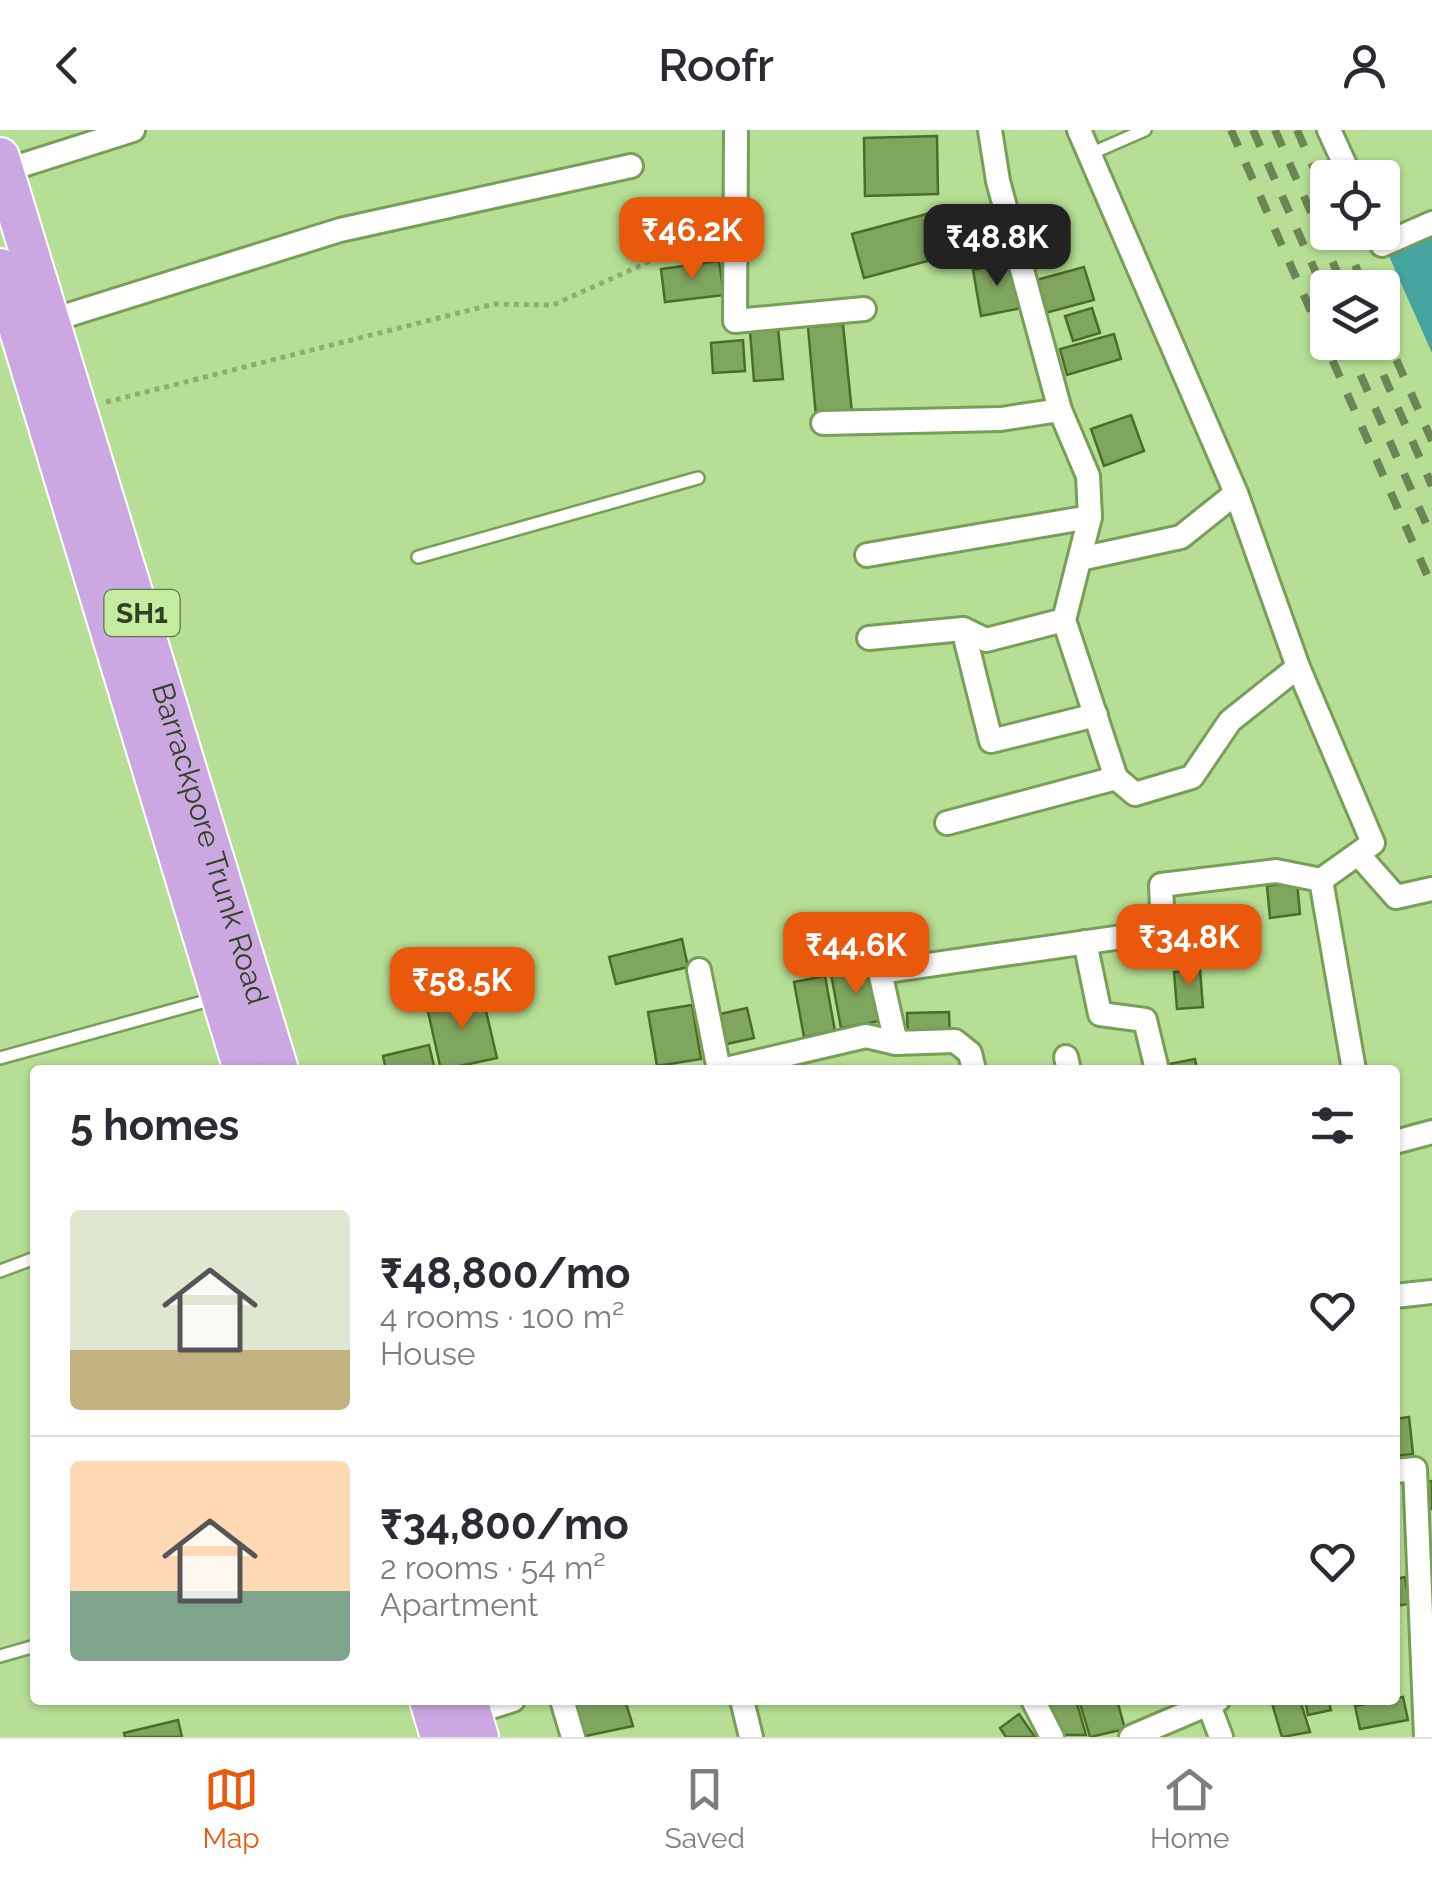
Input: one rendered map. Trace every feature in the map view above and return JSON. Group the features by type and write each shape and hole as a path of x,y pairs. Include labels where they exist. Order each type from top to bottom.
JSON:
{"main road":[{"name":"Barrackpore Trunk Road","path":"2,164 277,1065"},
{"name":"Barrackpore Trunk Road","path":"0,268 241,1065"},
{"path":"430,1705 440,1737"}],"street":[{"path":"2,164 133,130"},
{"path":"736,130 735,321 864,309"},
{"path":"990,130 998,182 1060,410 1088,476 1090,517 1064,620 1116,778 1135,794 1192,777 1230,722 1298,667"},
{"path":"896,1043 880,972 1164,931 1161,885 1276,870 1321,880 1373,844 1298,667 1236,493 1079,130"},
{"path":"1330,130 1343,160"},
{"path":"49,321 340,230 631,166"},
{"path":"1400,238 1432,223"},
{"path":"823,424 1001,418 1060,410"},
{"path":"1080,559 1180,536 1236,493"},
{"path":"867,555 1090,517"},
{"path":"869,638 963,630 986,640 1064,620"},
{"path":"963,630 991,742 1096,715"},
{"path":"948,823 1116,778"},
{"path":"1358,854 1396,898 1432,889"},
{"path":"1321,880 1353,1065"},
{"path":"1085,942 1100,1014 1146,1020 1155,1065"},
{"path":"699,970 720,1065"},
{"path":"742,1065 866,1036 896,1043 955,1041 970,1053 973,1065"},
{"path":"1400,1141 1432,1132"},
{"path":"1400,1295 1432,1292"},
{"path":"1414,1469 1426,1737"},
{"path":"473,1717 501,1705"},
{"path":"563,1705 573,1737"},
{"path":"743,1705 751,1737"},
{"path":"1036,1705 1052,1737"},
{"path":"1131,1737 1203,1705"},
{"path":"1213,1705 1221,1737"}],"lane":[{"path":"1090,154 1146,130"},
{"path":"418,558 698,478"},
{"path":"0,1058 220,997"},
{"path":"0,1270 30,1260"},
{"path":"0,1656 30,1647"}],"path":[{"path":"80,410 165,384 494,304 553,306 655,259 735,239"}],"water":[{"path":"1432,237 1432,353 1400,281 1400,270 1395,270 1389,256"}],"building":[{"path":"937,136 938,194 865,196 864,138"},
{"path":"934,212 946,256 864,278 852,234"},
{"path":"719,261 724,295 665,302 661,269"},
{"path":"1013,263 1022,308 981,316 973,270"},
{"path":"1084,267 1094,300 1038,315 1029,282"},
{"path":"1092,308 1100,333 1073,341 1065,316"},
{"path":"843,324 852,413 816,417 808,327"},
{"path":"778,328 783,379 754,381 750,331"},
{"path":"1114,334 1121,359 1067,375 1060,349"},
{"path":"743,340 745,371 713,373 711,343"},
{"path":"1131,415 1144,451 1104,466 1091,429"},
{"path":"1297,882 1300,914 1270,918 1267,886"},
{"path":"682,939 688,967 616,984 609,957"},
{"path":"871,967 880,1021 841,1028 831,974"},
{"path":"1200,970 1203,1007 1177,1009 1174,972"},
{"path":"825,976 835,1031 804,1037 794,982"},
{"path":"482,994 497,1058 440,1065 427,1007"},
{"path":"692,1005 701,1059 657,1065 648,1012"},
{"path":"747,1008 754,1038 718,1046 711,1016"},
{"path":"949,1012 950,1039 908,1041 907,1013"},
{"path":"429,1045 434,1065 385,1065 383,1056"},
{"path":"1195,1059 1196,1065 1164,1065"},
{"path":"1409,1417 1413,1454 1400,1455 1400,1418"},
{"path":"1432,1481 1432,1509 1421,1510 1417,1482"},
{"path":"1405,1577 1409,1604 1400,1605 1400,1578"},
{"path":"1403,1697 1408,1720 1360,1729 1355,1706 1400,1705"},
{"path":"571,1705 627,1705 633,1726 581,1737"},
{"path":"1077,1705 1086,1735 1058,1735 1042,1706"},
{"path":"1080,1705 1118,1705 1125,1729 1090,1737"},
{"path":"1272,1705 1302,1705 1310,1732 1282,1737"},
{"path":"1306,1705 1330,1705 1331,1710 1308,1715"},
{"path":"1019,1714 1035,1737 1006,1737 1000,1728"},
{"path":"178,1720 182,1737 125,1737 124,1733"}],"railway":[{"path":"1231,130 1432,586"},
{"path":"1253,130 1315,270"},
{"path":"1275,130 1336,270"},
{"path":"1297,130 1310,160"},
{"path":"1349,250 1357,270"},
{"path":"1354,360 1432,537"},
{"path":"1377,360 1432,486"},
{"path":"1396,360 1432,441"}]}
